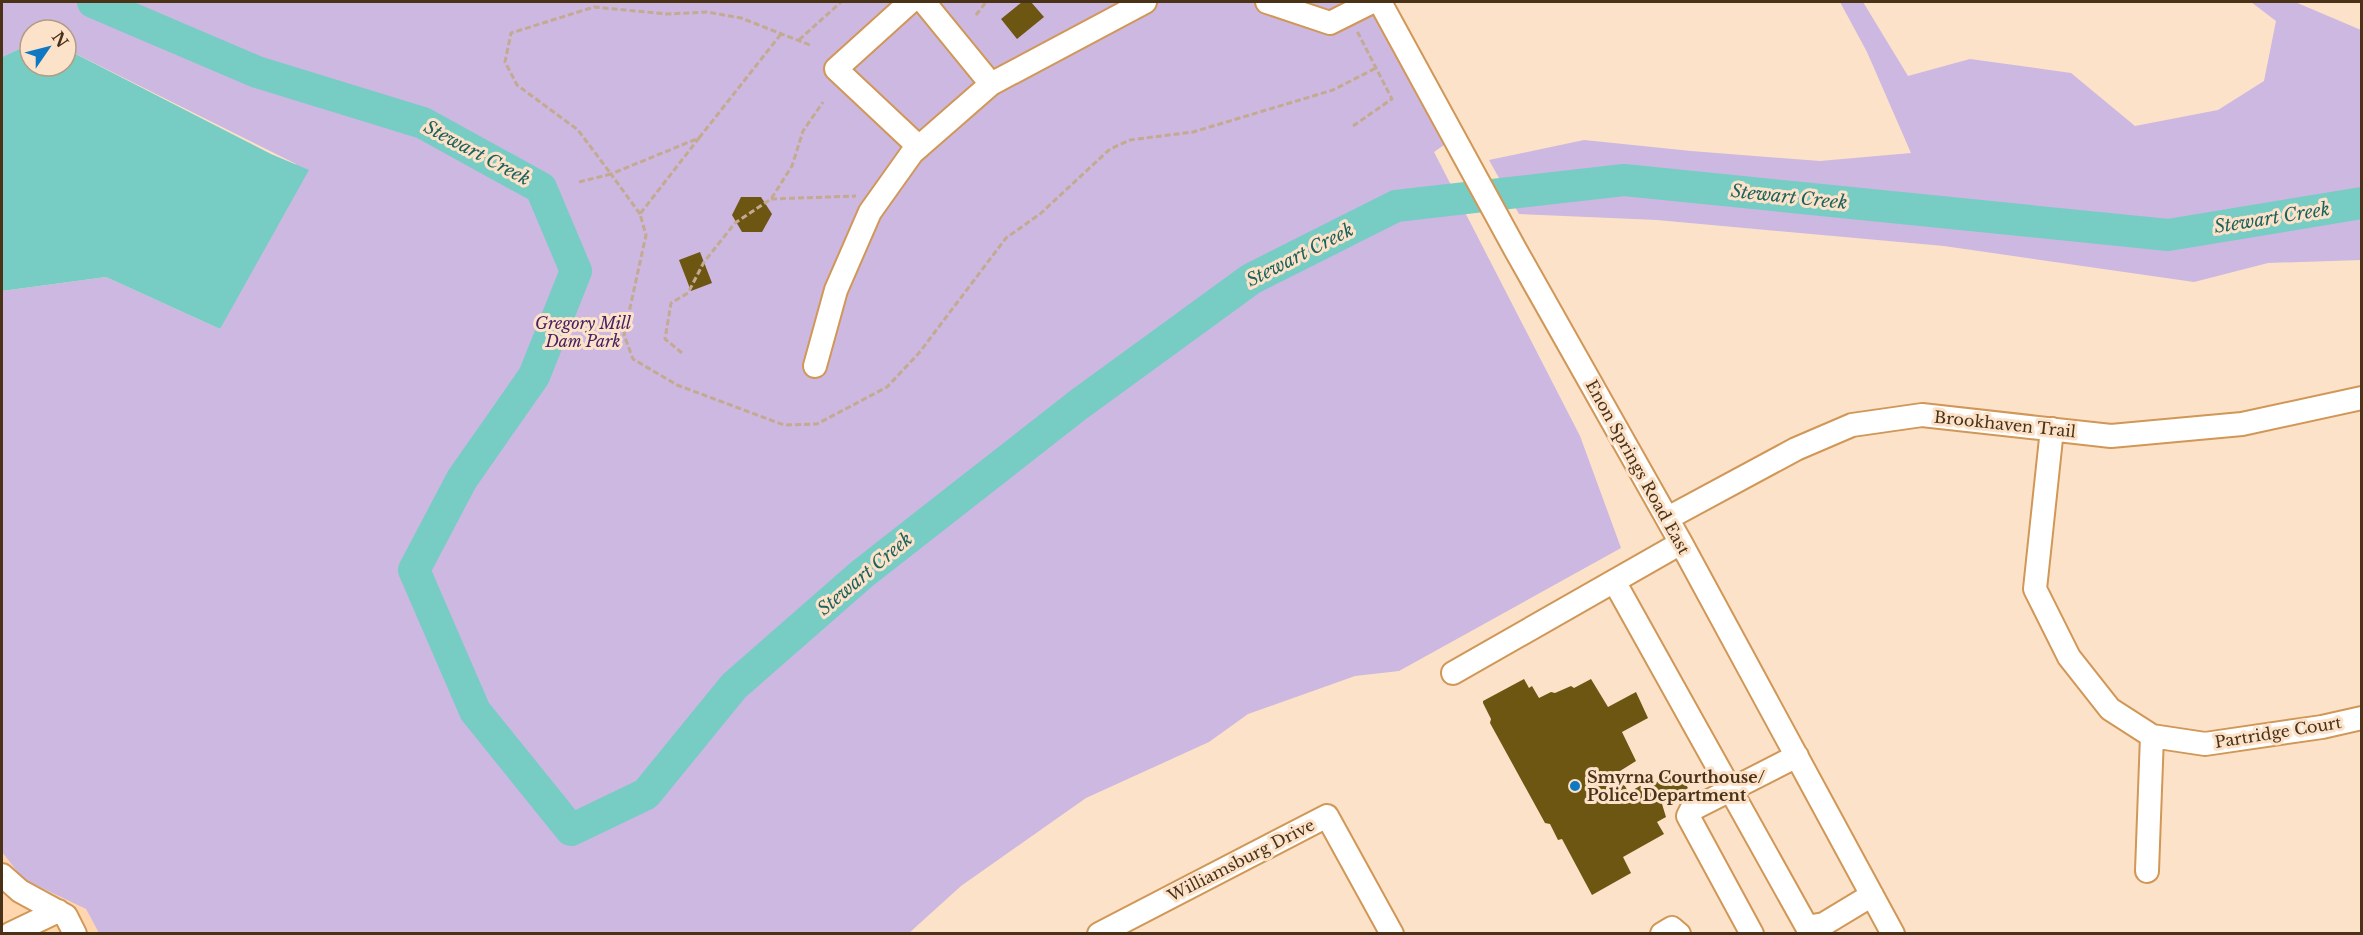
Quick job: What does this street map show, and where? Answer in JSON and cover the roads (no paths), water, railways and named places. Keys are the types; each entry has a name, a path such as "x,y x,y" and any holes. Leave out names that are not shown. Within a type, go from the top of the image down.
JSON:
{"street":[{"path":"910,2 836,69 919,147"},
{"path":"924,2 991,84"},
{"path":"815,366 836,290 870,212 912,153 991,84 1144,2"},
{"path":"1267,2 1330,23 1372,2"},
{"name":"Enon Springs Road East","path":"1380,2 1515,249 1668,518 1893,933"},
{"name":"Brookhaven Trail","path":"1668,518 1796,449 1852,425 1922,415 2111,436 2242,424 2361,398"},
{"name":"Partridge Court","path":"2052,429 2035,589 2069,657 2110,709 2152,736 2205,744 2322,727 2361,718"},
{"path":"1453,673 1681,543"},
{"path":"1614,581 1729,789 1801,930 1824,924 1872,896"},
{"path":"2147,871 2152,736"},
{"path":"1752,933 1688,816 1691,810 1729,789 1797,756"},
{"name":"Williamsburg Drive","path":"1111,931 1327,816 1392,933"},
{"path":"2,875 20,891 66,916 75,933"},
{"path":"10,933 58,911"},
{"path":"1662,933 1672,928 1679,933"}],"water":[{"path":"18,50 18,78 78,78 78,55 271,154 309,170 220,329 106,277 2,291 2,57"}],"waterway":[{"name":"Stewart Creek","path":"93,2 257,72 423,123 541,188 576,271 534,376 462,479 414,570 475,711 571,830 646,794 734,686 862,574 1078,405 1251,279 1396,206 1624,180 2168,235 2362,203"}],"place":[{"name":"Smyrna Courthouse/ Police Department","path":"1575,786"}],"park label":[{"name":"Gregory Mill Dam Park","path":"583,332"}]}
